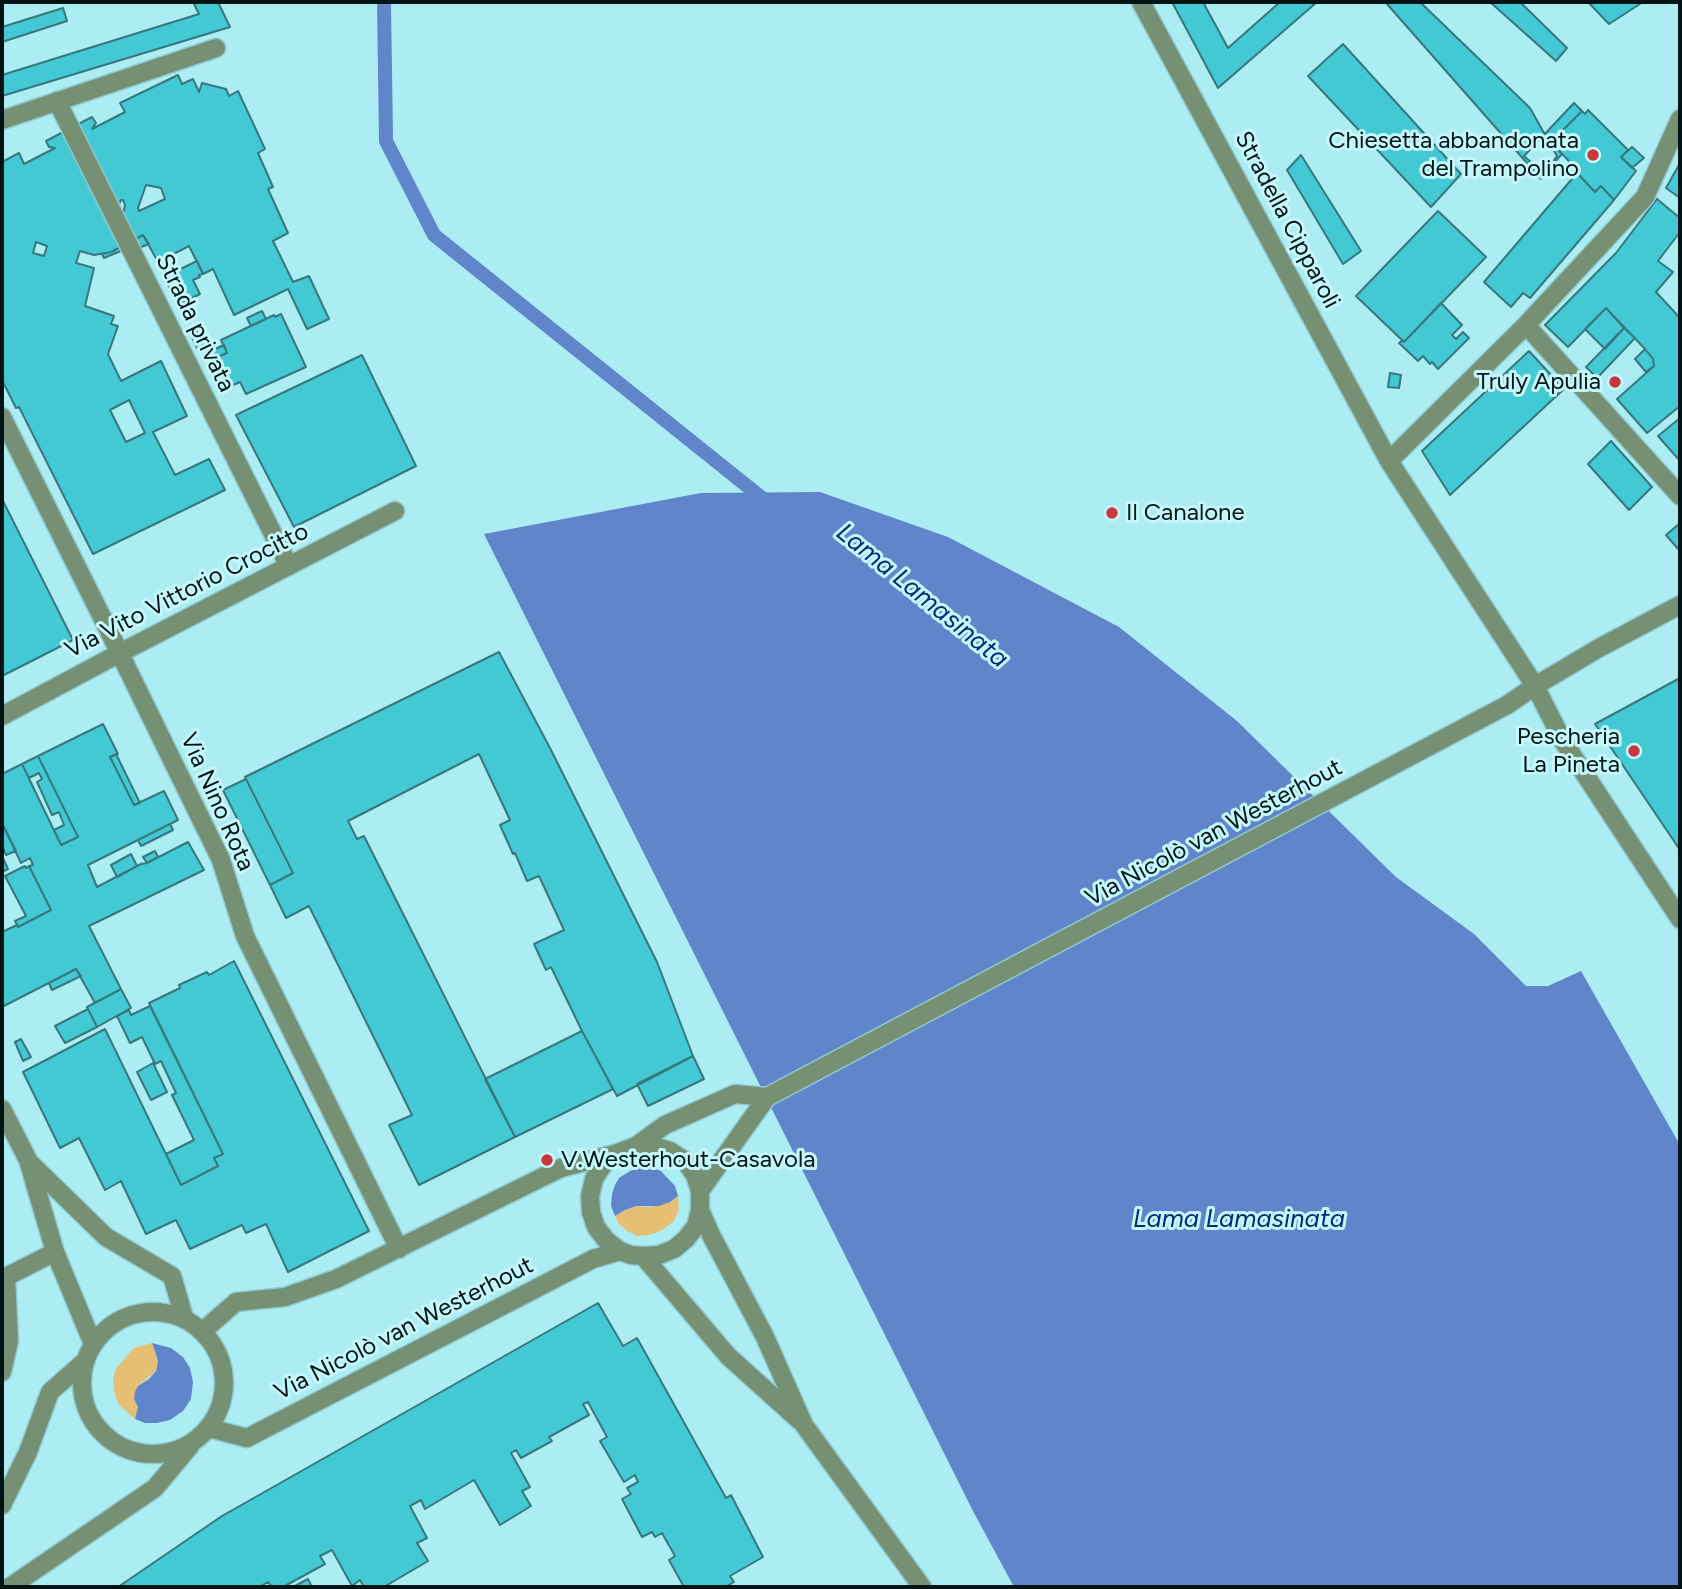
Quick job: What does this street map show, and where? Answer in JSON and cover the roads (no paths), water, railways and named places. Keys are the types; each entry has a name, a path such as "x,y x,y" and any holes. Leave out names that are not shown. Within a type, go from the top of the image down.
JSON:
{"street":[{"name":"Stradella Cipparoli","path":"1141,2 1389,461 1535,686 1563,741 1680,919"},
{"path":"2,120 216,48"},
{"name":"Strada privata","path":"57,101 289,566"},
{"path":"1389,461 1525,325 1645,197 1680,119"},
{"path":"1525,325 1680,496"},
{"name":"Via Nino Rota","path":"2,417 221,860 244,936 399,1249"},
{"name":"Via Vito Vittorio Crocitto","path":"2,716 396,511"},
{"name":"Via Nicolò van Westerhout","path":"209,1428 247,1438 593,1258 620,1251 631,1255 659,1255 674,1249 696,1226 701,1191 768,1097 1507,705 1599,648 1680,605"},
{"path":"203,1331 236,1302 285,1297 336,1279 561,1168 636,1146 665,1125 734,1094 768,1097"},
{"path":"2,1109 27,1160 55,1252 93,1344"},
{"path":"636,1146 654,1146 670,1151 684,1161 695,1175 701,1191"},
{"path":"615,1154 603,1165 594,1179 590,1196 596,1227 606,1240 620,1251"},
{"path":"27,1160 106,1237 172,1276 184,1317"},
{"path":"700,1210 765,1337 804,1425"},
{"path":"2,1372 9,1341 6,1277 55,1252"},
{"path":"643,1256 727,1356 804,1425 922,1587"},
{"path":"10,1587 155,1488 193,1442 209,1428 220,1409 225,1389 224,1368 217,1348 203,1331 184,1317 164,1312 143,1312 124,1317 106,1329 93,1344 84,1362 81,1384 85,1406 95,1425 110,1441 130,1451 152,1455 174,1451 193,1442"},
{"path":"2,1505 28,1452 50,1392 84,1362"}],"water":[{"name":"Lama Lamasinata","path":"820,492 948,537 1119,627 1237,721 1396,877 1474,934 1526,986 1548,986 1581,971 1680,1145 1680,1587 1014,1587 974,1513 484,534 701,493"},
{"path":"642,1167 661,1171 675,1186 678,1196 659,1206 636,1206 615,1216 611,1206 615,1185 619,1178"},
{"path":"152,1343 171,1348 183,1357 190,1368 193,1382 191,1399 183,1411 170,1420 145,1423 135,1419 138,1407 134,1399 138,1386 156,1371 158,1362"}],"waterway":[{"name":"Lama Lamasinata","path":"384,2 386,141 434,235 767,502"}],"place":[{"name":"Chiesetta abbandonata del Trampolino","path":"1593,155"},
{"name":"Truly Apulia","path":"1615,382"},
{"name":"Il Canalone","path":"1112,513"},
{"name":"Pescheria La Pineta","path":"1634,751"},
{"name":"V.Westerhout-Casavola","path":"547,1160"}]}
